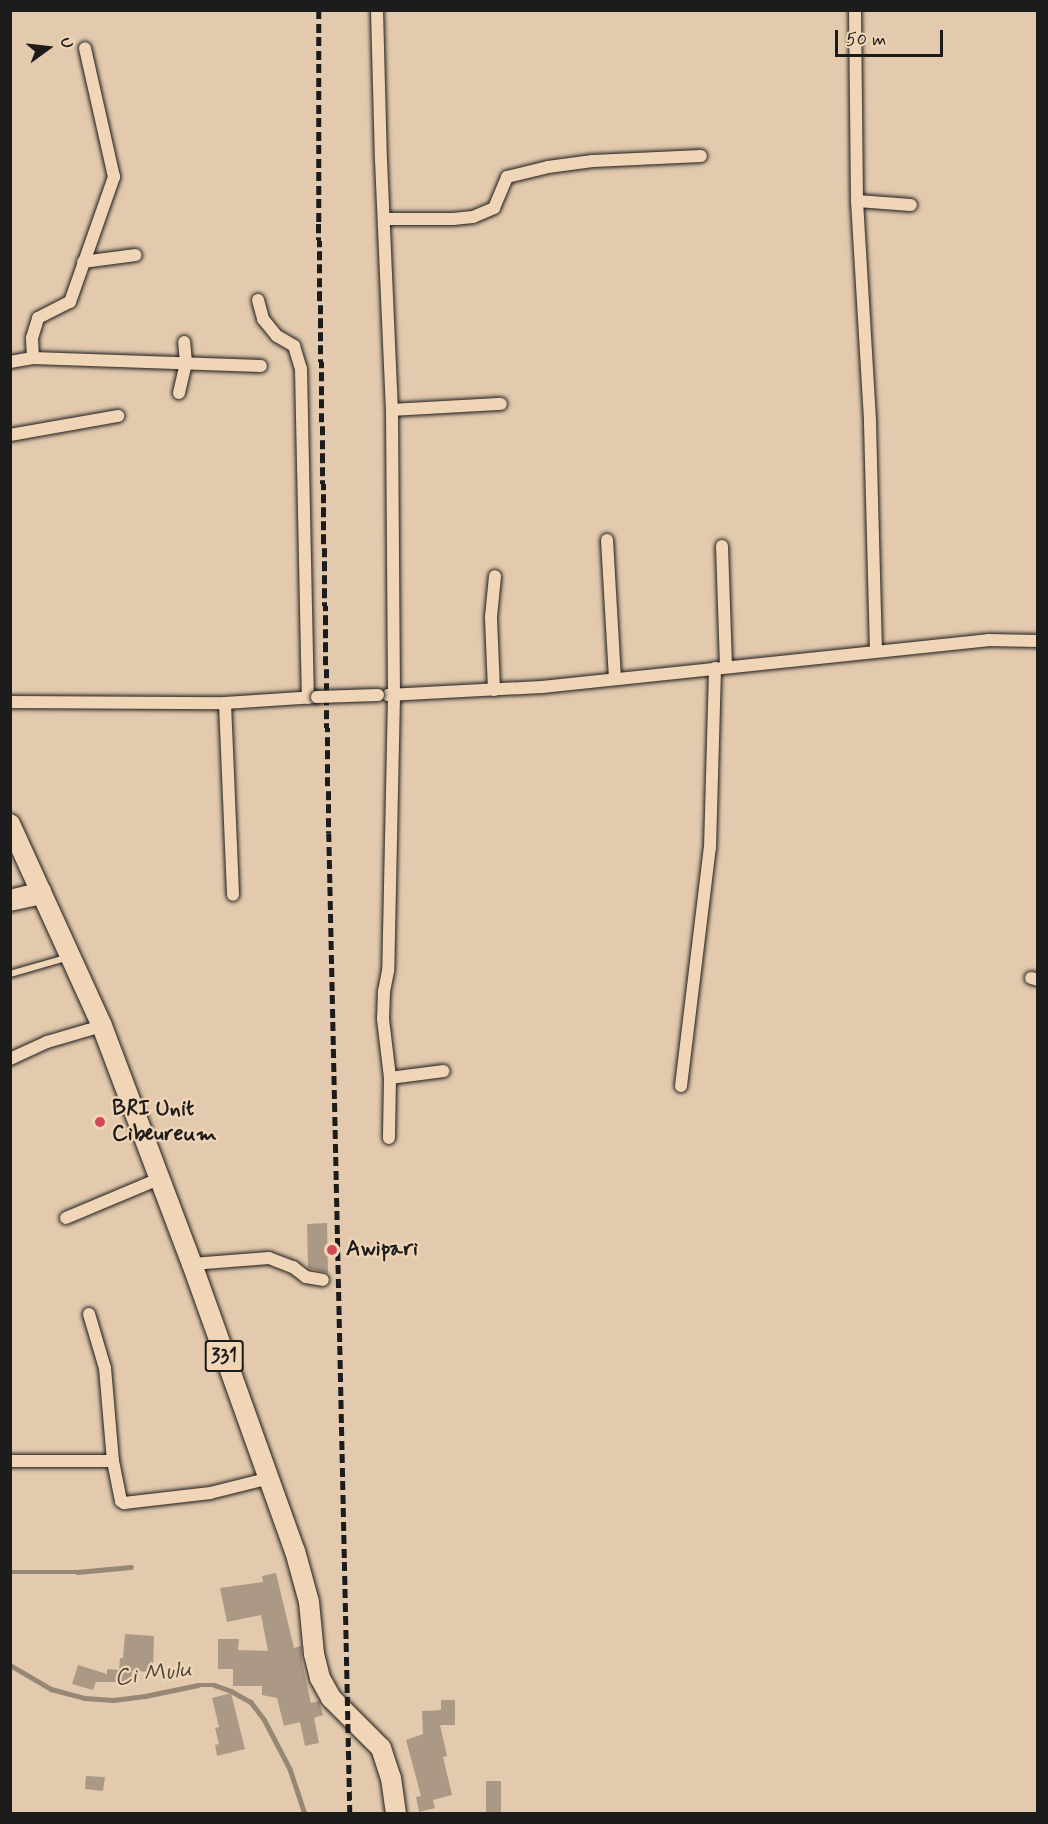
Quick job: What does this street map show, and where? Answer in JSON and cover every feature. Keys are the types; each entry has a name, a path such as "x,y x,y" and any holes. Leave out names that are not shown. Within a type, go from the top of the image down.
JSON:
{"main road":[{"name":"331","path":"10,824 102,1026 270,1478 304,1581 320,1678 331,1698 381,1748 391,1778 396,1814"}],"street":[{"path":"377,10 392,410 394,696 388,970 384,991 383,1019 390,1078 388,1138"},
{"path":"855,10 857,201 870,423 876,651"},
{"path":"33,358 32,338 38,318 70,302 114,177 85,48"},
{"path":"385,219 473,217 494,208 507,177 548,167 593,161 701,156"},
{"path":"857,201 911,205"},
{"path":"83,262 136,255"},
{"path":"258,300 262,319 277,336 294,346 301,369 313,698"},
{"path":"179,393 186,363 184,342"},
{"path":"10,362 33,358 261,366"},
{"path":"392,410 501,404"},
{"path":"10,435 118,416"},
{"path":"607,540 615,679"},
{"path":"681,1086 710,848 721,667 722,546"},
{"path":"494,690 490,617 495,576"},
{"path":"10,702 225,703 394,696 615,679 988,640 1038,641"},
{"path":"225,703 233,895"},
{"path":"10,899 44,895"},
{"path":"10,1059 47,1042 102,1026"},
{"path":"390,1078 444,1071"},
{"path":"66,1218 159,1179"},
{"path":"192,1264 269,1258 293,1267 306,1277 323,1280"},
{"path":"89,1314 105,1368 113,1461 120,1498 124,1503 210,1493 270,1478"},
{"path":"10,1461 113,1461"}],"lane":[{"path":"10,908 44,895"},
{"path":"10,974 72,956"}],"building":[{"path":"327,1223 328,1273 308,1268 307,1224"},
{"path":"276,1573 294,1648 301,1646 311,1703 319,1701 323,1715 314,1718 319,1743 305,1746 300,1722 284,1726 277,1698 262,1695 262,1686 233,1686 233,1669 218,1669 218,1639 239,1639 238,1650 268,1651 261,1615 227,1622 220,1588 263,1582 262,1576"},
{"path":"125,1634 154,1636 153,1672 132,1671 131,1682 96,1682 93,1690 72,1684 78,1665 107,1674 107,1669 119,1670 120,1658 123,1658"},
{"path":"231,1693 245,1749 217,1756 215,1745 219,1744 215,1728 219,1727 212,1698"},
{"path":"441,1700 455,1700 455,1725 440,1725 447,1756 443,1757 452,1795 433,1800 435,1808 419,1812 416,1797 421,1796 406,1740 423,1734 422,1711 441,1710"},
{"path":"86,1776 105,1777 103,1791 85,1789"},
{"path":"486,1781 501,1781 501,1814 486,1814"}],"waterway":[{"path":"10,1572 77,1572 131,1567"},
{"name":"Ci Mulu","path":"10,1665 51,1689 85,1698 113,1700 198,1685 214,1685 231,1691 251,1702 264,1719 290,1769 305,1814"}],"railway":[{"path":"319,10 319,224 329,833 350,1814"}],"place":[{"name":"BRI Unit Cibeureum","path":"100,1122"},
{"name":"Awipari","path":"332,1250"}]}
